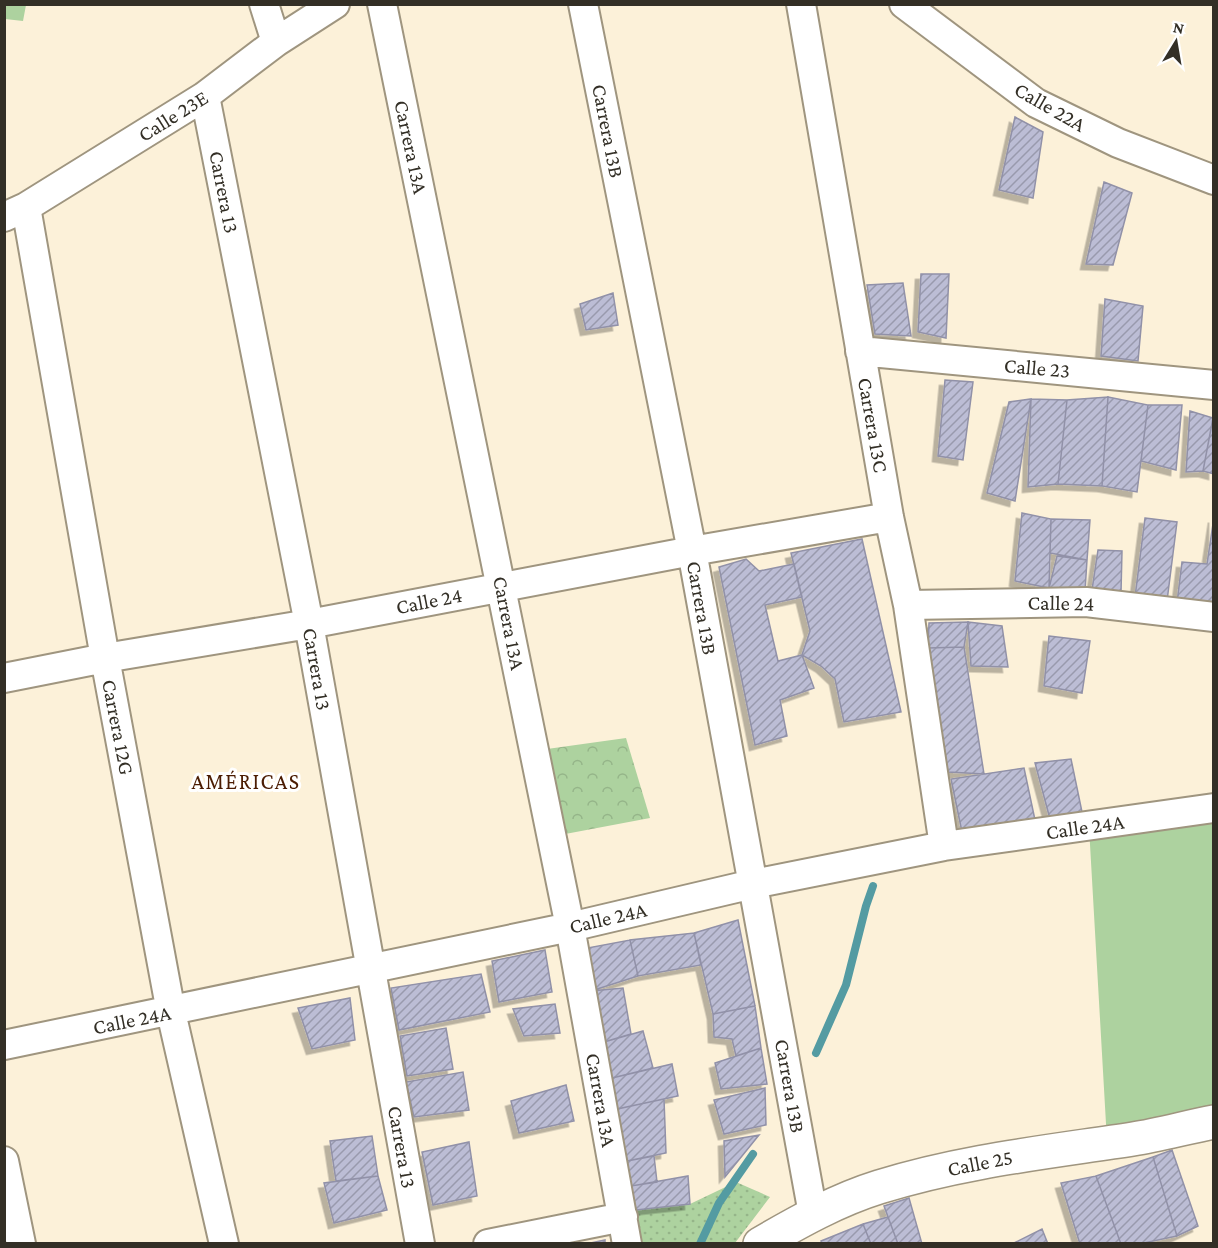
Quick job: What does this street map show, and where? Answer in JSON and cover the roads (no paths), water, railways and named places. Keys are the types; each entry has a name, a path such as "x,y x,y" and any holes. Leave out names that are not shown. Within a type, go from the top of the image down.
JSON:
{"street":[{"path":"264,4 276,42"},
{"name":"Calle 23E","path":"15,212 205,96 276,42 335,4"},
{"name":"Carrera 13A","path":"382,4 570,927 625,1230"},
{"name":"Carrera 13B","path":"583,4 692,551 813,1214"},
{"name":"Carrera 13C","path":"801,4 889,517 908,605 944,846"},
{"name":"Calle 22A","path":"904,4 1036,104 1118,143 1214,180"},
{"name":"Carrera 13","path":"205,96 309,624 420,1244"},
{"name":"Carrera 12G","path":"15,212 105,658 171,1012 224,1244"},
{"name":"Calle 23","path":"860,351 1214,385"},
{"name":"Calle 24","path":"4,678 105,658 309,624 692,551 889,517"},
{"name":"Calle 24","path":"908,605 1086,602 1214,617"},
{"name":"Calle 24A","path":"4,1045 570,927 753,884 944,846 1214,808"},
{"name":"Calle 25","path":"760,1244 813,1214 877,1187 958,1166 1107,1141 1134,1139 1214,1122"},
{"path":"4,1161 21,1244"},
{"path":"488,1244 625,1230"}],"waterway":[{"path":"816,1053 846,985 873,886"},
{"path":"700,1244 719,1203 753,1154"}],"district":[{"name":"AMÉRICAS","path":"246,781"}]}
